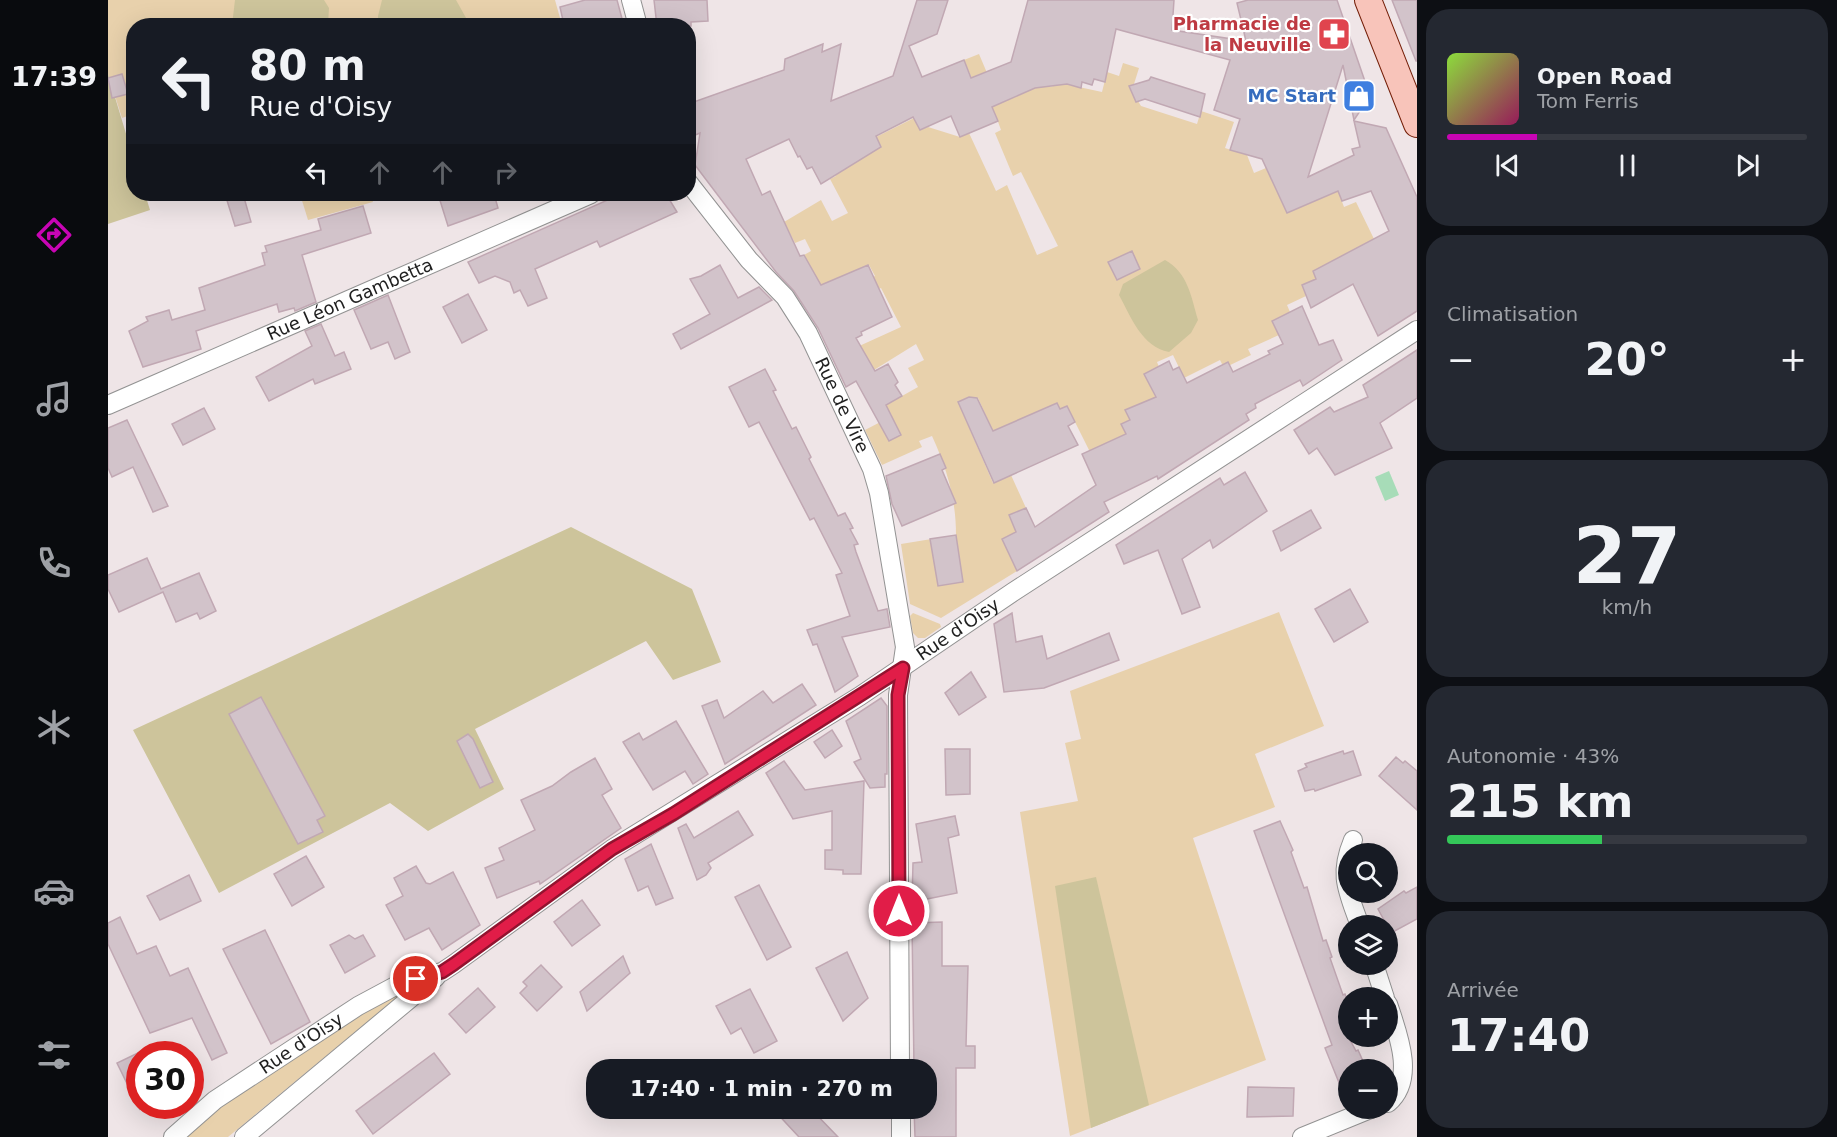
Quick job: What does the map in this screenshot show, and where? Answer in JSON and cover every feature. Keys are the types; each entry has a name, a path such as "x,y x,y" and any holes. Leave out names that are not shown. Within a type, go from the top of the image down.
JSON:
{"main road":[{"path":"1368,0 1417,124"}],"street":[{"path":"631,0 636,18"},
{"name":"Rue de Vire","path":"696,192 749,260 780,291 793,308 819,354 872,469 882,510 906,647 898,695 900,1059"},
{"name":"Rue Léon Gambetta","path":"108,405 575,201"},
{"name":"Rue d'Oisy","path":"244,1137 442,972 612,849 673,814 903,668 1052,567 1417,330"},
{"path":"1353,840 1344,864 1343,879 1356,915"},
{"name":"Rue d'Oisy","path":"173,1137 215,1100 344,1014 399,984 442,972"},
{"path":"1398,1046 1404,1072 1398,1090"},
{"path":"901,1119 901,1137"},
{"path":"1302,1137 1346,1119"}],"shaded area":[{"path":"108,0 555,0 560,18 126,18 126,117 122,118 108,74"},
{"path":"235,0 324,0 329,8 328,18 233,18"},
{"path":"382,0 456,0 466,18 378,18"},
{"path":"1015,45 1037,51 1035,60 1048,87 1065,84 1102,92 1107,72 1119,76 1123,63 1139,68 1134,84 1129,86 1141,106 1197,124 1201,111 1234,122 1225,148 1247,155 1254,173 1266,168 1287,213 1338,191 1344,207 1356,202 1374,239 1313,271 1316,279 1302,285 1306,296 1287,305 1290,312 1279,335 1248,349 1251,355 1224,368 1220,360 1184,378 1173,355 1157,362 1159,367 1144,374 1166,418 1130,420 1121,424 1126,434 1109,442 1094,460 1067,406 1060,409 1057,403 993,431 978,398 969,397 958,402 993,483 1011,475 1026,508 1009,515 1016,532 1002,539 1017,571 941,618 910,604 901,544 956,535 952,497 937,448 932,436 919,441 922,447 882,465 865,430 892,416 886,405 918,387 908,368 924,360 916,344 874,370 857,347 901,327 881,288 854,300 847,288 875,276 869,265 821,285 804,255 811,251 805,239 795,243 784,222 821,200 832,221 848,213 830,179 836,176 833,170 881,147 876,137 914,118 920,130 928,127 960,137 969,133 996,191 1007,185 1037,255 1058,246 1021,172 1013,176 995,133 1001,130 997,119 990,121 964,60 979,54 998,99 1018,59"},
{"path":"108,74 126,134 126,201 147,201 150,210 108,224"},
{"path":"302,201 373,202 308,220"},
{"path":"1165,260 1173,265 1184,278 1198,320 1191,333 1169,352 1151,344 1144,338 1119,295 1123,284"},
{"path":"1389,471 1399,495 1385,501 1375,477"},
{"path":"571,527 692,589 721,662 673,680 646,641 475,729 504,789 428,831 390,803 219,893 133,730"},
{"path":"1279,612 1324,726 1255,754 1275,807 1193,838 1266,1060 1070,1136 1020,812 1078,801 1065,743 1081,739 1070,691"},
{"path":"913,613 940,624 941,627 925,638 918,638 913,633 910,616"},
{"path":"1096,877 1149,1105 1091,1128 1055,886"},
{"path":"396,990 400,995 228,1137 182,1137 217,1106"}],"building":[{"path":"585,0 617,0 622,18 562,18 560,7"},
{"path":"654,0 707,0 708,21 696,22 696,18 656,18"},
{"path":"917,0 948,0 937,34 909,46 922,77 964,60 971,78 1011,62 1028,0 1174,0 1172,30 1246,41 1237,3 1248,0 1337,0 1370,96 1354,120 1343,65 1308,177 1354,155 1352,149 1360,147 1354,121 1386,128 1417,197 1417,311 1378,336 1353,284 1311,308 1302,285 1316,279 1313,271 1389,231 1371,191 1342,201 1338,191 1287,213 1262,159 1230,150 1240,119 1214,110 1230,60 1116,29 1105,82 1094,79 1092,85 1082,82 1081,88 1067,84 1035,88 992,107 998,121 960,137 951,116 920,130 913,117 876,136 881,147 821,184 812,167 807,169 800,156 798,157 789,139 746,159 762,195 770,191 800,256 804,255 821,285 868,265 892,317 861,332 862,335 856,338 875,371 888,364 898,382 895,385 902,396 886,405 901,435 889,441 856,381 846,387 818,328 794,291 776,272 696,166 700,133 696,135 696,101 784,70 785,59 823,44 822,52 841,44 831,101 893,76"},
{"path":"1392,0 1417,0 1417,61 1416,61"},
{"path":"122,74 126,94 112,98 108,78"},
{"path":"1151,77 1205,94 1200,117 1145,99 1136,102 1129,86 1149,80"},
{"path":"227,201 245,201 251,222 235,226"},
{"path":"440,201 496,201 498,208 448,226"},
{"path":"605,201 670,201 677,212 600,247 597,241 535,269 547,298 528,306 520,290 514,293 510,282 495,276 479,283 468,262"},
{"path":"363,206 371,233 302,255 316,302 295,311 294,308 279,312 277,304 196,331 201,349 143,367 129,331 148,321 146,317 169,310 172,320 205,310 199,288 265,265 262,253 267,252 265,246 321,230 318,219"},
{"path":"1132,251 1140,269 1117,280 1108,262"},
{"path":"720,265 738,298 759,287 772,300 681,349 673,334 710,314 690,279 701,276"},
{"path":"468,294 487,330 462,343 443,307"},
{"path":"388,295 410,352 395,359 388,342 371,349 354,310"},
{"path":"1302,306 1319,345 1333,340 1342,360 1303,386 1300,380 1255,404 1256,408 1246,414 1249,420 1158,479 1157,476 1104,502 1109,512 1017,571 1002,539 1016,532 1009,515 1026,508 1035,527 1096,485 1082,454 1126,434 1121,424 1130,420 1125,410 1156,397 1144,374 1169,361 1173,370 1179,367 1187,383 1228,362 1233,372 1270,354 1268,351 1283,344 1272,321"},
{"path":"321,324 335,356 344,352 351,369 315,384 313,379 269,401 256,377 312,346 305,331"},
{"path":"1417,350 1417,398 1380,423 1392,448 1335,475 1317,448 1309,454 1294,430 1330,407 1334,412 1368,397 1363,385"},
{"path":"765,369 776,390 773,391 792,429 796,427 811,457 809,459 838,516 845,513 853,528 850,529 858,544 854,545 856,552 878,611 887,609 890,627 842,637 858,676 835,692 817,644 813,645 807,630 850,616 836,575 842,573 814,518 810,520 759,422 749,427 729,387"},
{"path":"969,397 977,398 993,431 1057,403 1060,409 1067,406 1075,422 1068,426 1078,445 994,483 958,402"},
{"path":"204,408 215,429 183,445 172,424"},
{"path":"127,420 168,506 153,512 133,467 112,477 108,468 108,428"},
{"path":"940,454 946,468 942,470 956,503 902,526 892,504 886,476"},
{"path":"1245,472 1267,511 1213,548 1210,540 1182,559 1200,607 1182,614 1158,550 1124,564 1116,545 1220,478 1224,485"},
{"path":"1311,510 1321,528 1281,551 1273,531"},
{"path":"956,535 963,582 938,586 930,539"},
{"path":"147,558 161,589 199,573 216,611 200,619 197,613 176,622 163,592 119,612 108,589 108,575"},
{"path":"1350,589 1368,622 1334,642 1315,609"},
{"path":"1012,613 1016,642 1042,636 1047,659 1109,633 1119,660 1044,688 1004,692 994,624"},
{"path":"971,672 986,697 959,715 945,693"},
{"path":"802,684 816,705 725,764 702,706 717,700 724,718 763,691 773,703"},
{"path":"261,697 325,816 317,820 323,832 298,844 229,714"},
{"path":"881,698 887,706 887,774 885,774 885,787 870,788 854,762 861,759 846,721"},
{"path":"676,721 708,774 693,784 685,771 653,790 623,742 639,733 643,740"},
{"path":"832,730 842,746 825,758 814,742"},
{"path":"468,734 473,739 493,782 480,788 457,741"},
{"path":"945,749 970,749 970,794 946,795"},
{"path":"1343,751 1344,754 1353,751 1361,775 1315,791 1314,789 1305,791 1298,771 1307,767 1305,764"},
{"path":"1396,757 1417,771 1417,810 1379,776"},
{"path":"595,758 612,789 602,795 621,828 540,884 539,881 497,898 485,868 504,860 499,848 535,830 521,800 552,786"},
{"path":"784,761 805,790 864,781 861,874 843,874 843,870 825,869 825,850 832,850 832,811 793,819 766,773"},
{"path":"738,811 753,835 708,863 711,868 706,875 697,880 678,828 686,824 694,838"},
{"path":"955,816 959,835 948,838 957,893 912,902 913,863 922,862 916,824"},
{"path":"1280,821 1293,850 1291,852 1304,888 1307,887 1323,941 1326,940 1332,957 1330,958 1340,987 1338,987 1338,1047 1354,1047 1362,1059 1338,1059 1338,1080 1325,1048 1332,1045 1254,831"},
{"path":"651,844 673,898 656,905 648,886 638,891 625,859"},
{"path":"306,856 324,887 292,906 274,874"},
{"path":"416,866 426,883 430,884 453,872 480,925 442,950 429,928 405,940 386,905 403,896 394,878"},
{"path":"189,875 201,901 160,920 147,896"},
{"path":"759,885 791,947 767,960 735,897"},
{"path":"1417,887 1417,919 1398,929 1398,915 1381,915 1378,909 1387,903 1398,903 1398,895 1404,891 1406,893"},
{"path":"582,900 600,925 572,946 554,922"},
{"path":"120,917 137,954 156,946 170,976 188,968 227,1053 212,1060 192,1018 150,1033 108,944 108,923"},
{"path":"942,922 942,966 968,966 966,1046 975,1046 975,1068 956,1068 956,1137 915,1137 914,1119 937,1119 937,1059 914,1059 912,923"},
{"path":"265,930 310,1022 271,1044 223,949"},
{"path":"349,935 355,939 363,935 375,956 345,973 330,945"},
{"path":"847,952 868,998 843,1021 816,968"},
{"path":"623,956 630,973 587,1011 580,992"},
{"path":"541,965 562,987 537,1011 520,993 527,986 523,982"},
{"path":"478,988 495,1007 466,1033 449,1014"},
{"path":"750,989 777,1041 754,1053 741,1028 731,1034 716,1006"},
{"path":"434,1053 450,1074 373,1134 356,1111"},
{"path":"126,1059 126,1081 117,1063"},
{"path":"1248,1087 1294,1088 1293,1116 1247,1117"},
{"path":"782,1119 821,1119 838,1137 799,1137"}],"place":[{"name":"Pharmacie de la Neuville","path":"1334,34"},
{"name":"MC Start","path":"1359,96"}],"route":[{"path":"416,979 442,972 612,849 673,814 903,668 898,695 899,911"}]}
